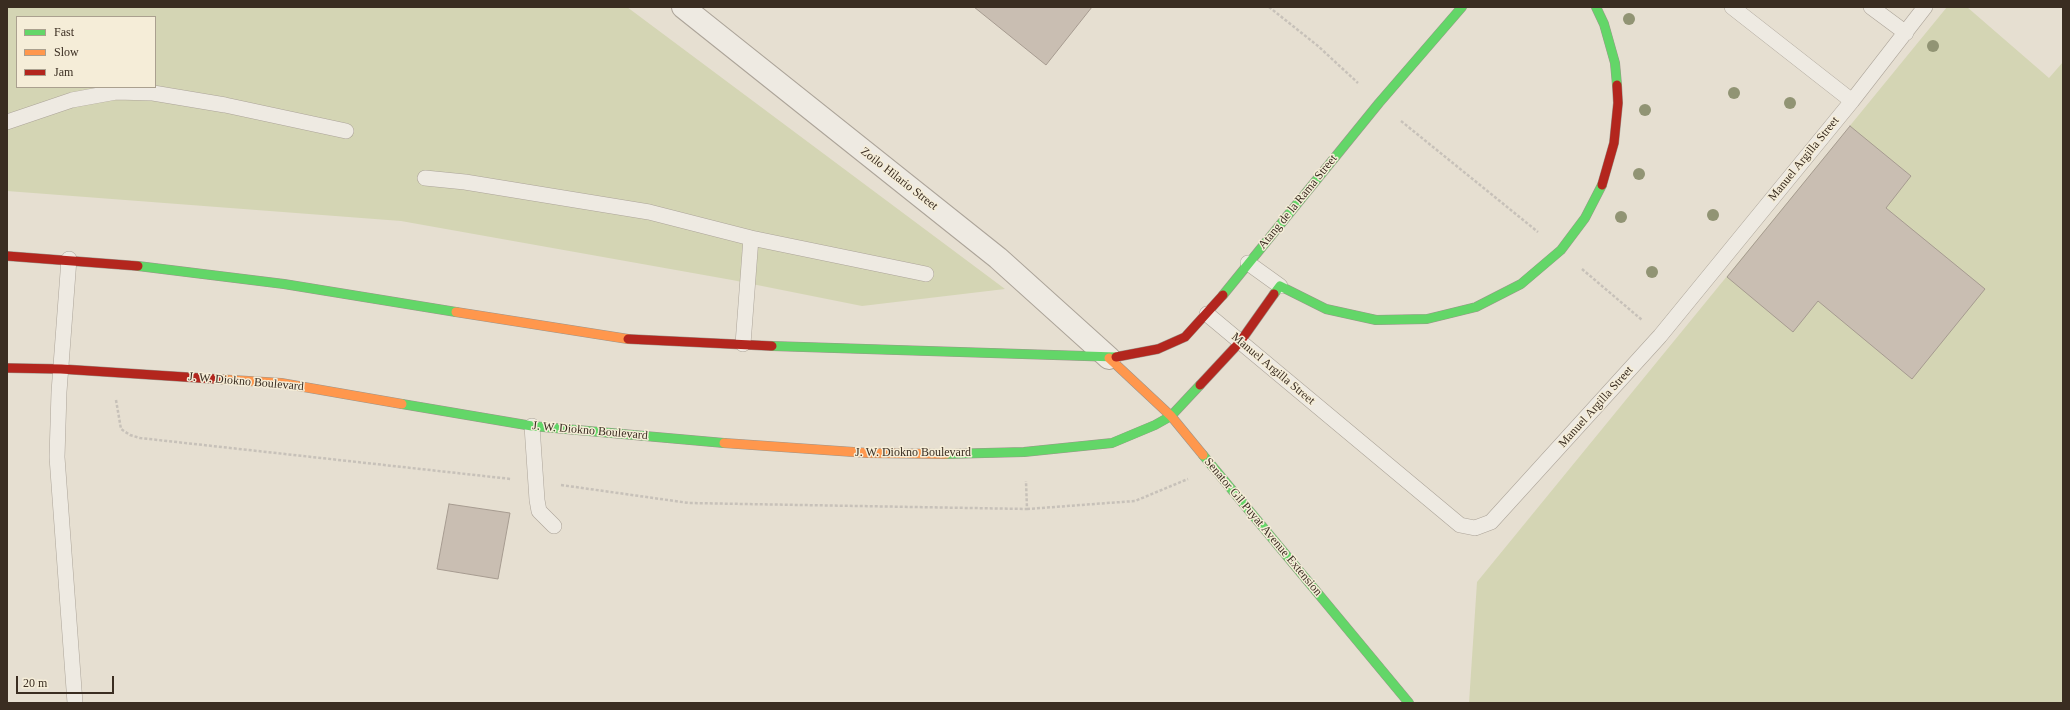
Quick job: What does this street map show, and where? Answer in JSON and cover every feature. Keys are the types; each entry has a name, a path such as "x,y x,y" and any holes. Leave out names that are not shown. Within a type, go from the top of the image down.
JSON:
{"street":[{"name":"Zoilo Hilario Street","path":"683,7 998,258 1109,358"},
{"name":"Atang de la Rama Street","path":"1109,358 1158,349 1185,337 1207,314 1379,103 1462,7"},
{"path":"1171,416 1240,342 1280,286 1326,309 1376,320 1427,319 1483,304 1521,284 1560,250 1584,218 1603,182 1614,143 1618,103 1615,63 1604,24 1596,7"},
{"path":"7,256 69,259 284,284 616,338 1109,358"},
{"name":"Senator Gil Puyat Avenue Extension","path":"1109,358 1171,416 1409,703"},
{"name":"J. W. Diokno Boulevard","path":"7,368 61,369 282,383 532,426 775,447 868,453 1024,452 1112,442 1155,425 1171,416"}],"lane":[{"path":"1732,7 1852,100"},
{"path":"1871,7 1906,33"},
{"name":"Manuel Argilla Street","path":"1207,314 1460,525 1476,528 1491,522 1660,336 1906,33 1925,7"},
{"path":"7,122 72,100 116,92 153,93 225,105 346,131"},
{"path":"425,178 466,182 649,212 751,238 926,274"},
{"path":"743,344 751,238"},
{"path":"69,259 61,369 57,456 75,703"},
{"path":"1248,263 1280,286"},
{"path":"532,426 539,511 554,526"}],"path":[{"path":"1269,7 1318,46 1379,103 1560,250 1660,336"},
{"path":"111,373 121,429 130,435 536,481 689,503 1027,509 1135,501 1214,468"},
{"path":"1024,452 1027,509"}],"green space":[{"path":"7,7 627,7 1005,289 862,306 732,280 401,221 7,191"},
{"path":"1947,7 1967,7 2049,78 2063,62 2063,703 1469,703 1477,582"}],"building":[{"path":"974,7 1092,7 1046,65"},
{"path":"1850,126 1911,176 1886,208 1985,289 1912,379 1818,301 1793,332 1727,277"},
{"path":"449,504 510,513 498,579 437,569"}],"traffic: fast":[{"path":"1223,295 1379,103 1462,7"},
{"path":"1596,7 1604,24 1615,63 1617,85"},
{"path":"1274,294 1280,286 1326,309 1376,320 1427,319 1476,307 1521,284 1561,250 1585,218 1602,185"},
{"path":"138,266 284,284 456,312"},
{"path":"772,346 1116,357"},
{"path":"946,454 1024,452 1112,443 1155,425 1171,416 1200,385"},
{"path":"402,404 532,426 724,443"},
{"path":"1203,455 1409,703"}],"traffic: slow":[{"path":"456,312 628,339"},
{"path":"1109,358 1171,416 1203,455"},
{"path":"216,379 281,383 402,404"},
{"path":"724,443 868,453 946,454"}],"traffic: jam":[{"path":"1602,185 1614,143 1618,103 1617,85"},
{"path":"7,256 138,266"},
{"path":"1200,385 1240,342 1274,294"},
{"path":"1116,357 1158,349 1185,337 1223,295"},
{"path":"628,339 772,346"},
{"path":"7,368 61,369 216,379"}]}
